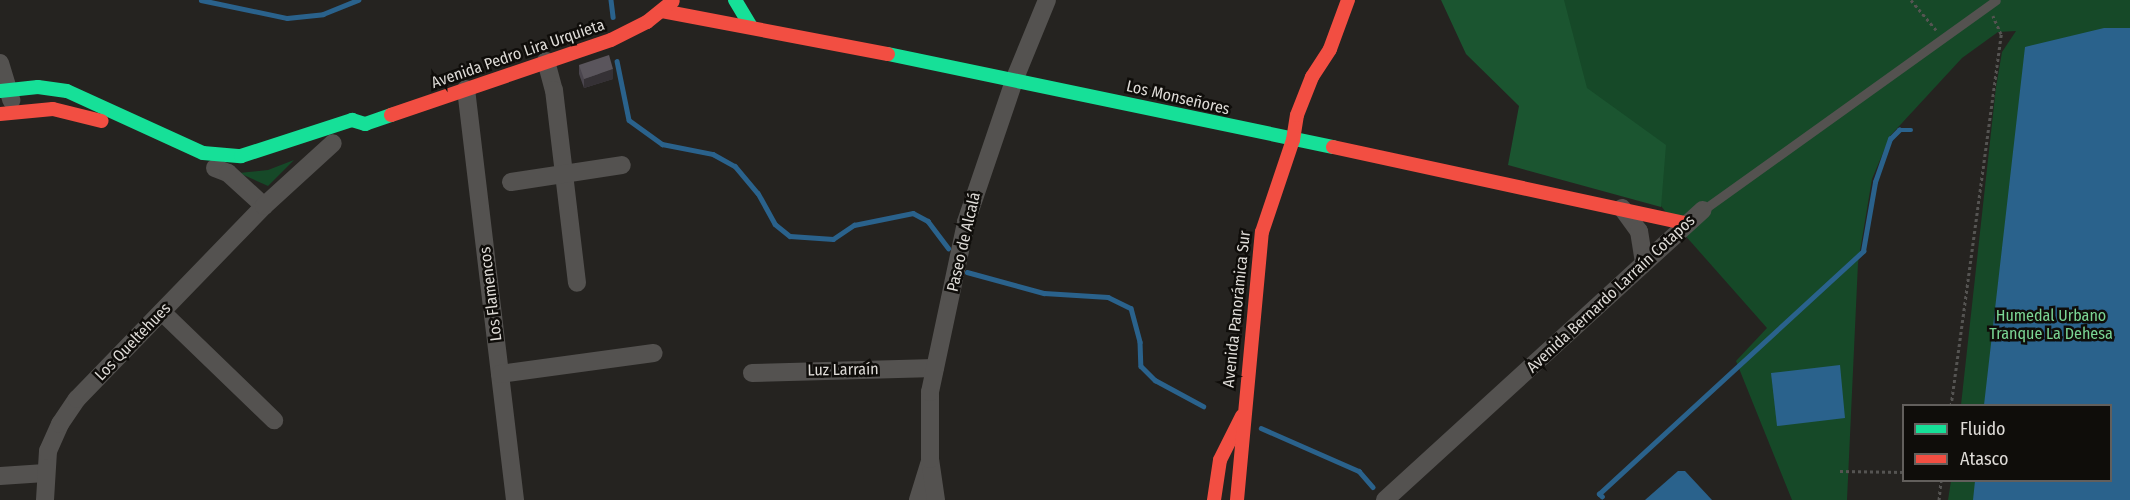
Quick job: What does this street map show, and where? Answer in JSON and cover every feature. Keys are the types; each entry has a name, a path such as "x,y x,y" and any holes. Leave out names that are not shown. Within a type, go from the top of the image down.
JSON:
{"street":[{"name":"Avenida Pedro Lira Urquieta","path":"7,112 53,108 85,114 215,168 260,164 333,143 358,134 365,124 632,31 674,0"},
{"path":"735,0 751,27"},
{"name":"Paseo de Alcalá","path":"936,500 930,459 930,392 966,222 1015,78 1047,0"},
{"name":"Avenida Panorámica Sur","path":"1237,500 1243,450 1242,415 1259,248 1272,196 1293,140 1308,87 1330,49 1348,0"},
{"name":"Los Monseñores","path":"662,11 1015,78 1685,223"},
{"path":"546,61 564,173 577,283"},
{"path":"0,63 7,112"},
{"name":"Avenida Pedro Lira Urquieta","path":"4,90 46,88 81,96 203,153 221,157 261,152 352,120 365,124"},
{"name":"Los Flamencos","path":"466,89 515,500"},
{"name":"Los Queltehues","path":"45,500 45,473 53,437 68,411 264,206 333,143"},
{"path":"511,182 622,165"},
{"path":"215,168 228,173 264,206"},
{"path":"1622,208 1638,231 1644,263"},
{"name":"Avenida Bernardo Larraín Cotapos","path":"1385,500 1685,223 1703,210"},
{"path":"162,312 274,420"},
{"path":"500,374 654,353"},
{"name":"Luz Larraín","path":"752,372 935,368"},
{"name":"Avenida Panorámica Sur","path":"1214,500 1220,460 1242,415"},
{"name":"Paseo de Alcalá","path":"918,500 930,459"},
{"path":"0,476 45,473"}],"lane":[{"name":"Avenida Bernardo Larraín Cotapos","path":"1703,210 1992,3"}],"path":[{"path":"1911,0 1942,38"},
{"path":"1951,404 2001,34 1992,3"},
{"path":"1840,471 1902,472"},
{"path":"1938,500 1941,482"}],"green space":[{"path":"1441,0 1564,0 1587,88 1666,145 1661,207 1508,165 1519,106 1466,54"},
{"path":"1493,0 2130,0 2130,500 1948,500 1951,482 2112,482 2112,404 1961,404 1996,87 2002,52 2016,31 1998,32 1962,58 1890,136 1872,179 1858,263 1847,500 1792,500 1736,361 1767,328 1683,233"},
{"path":"294,160 268,186 239,173 268,170"}],"water":[{"name":"Humedal Urbano Tranque La Dehesa","path":"2104,28 2130,28 2130,500 1973,500 1975,482 2112,482 2112,404 1984,404 2025,47"},
{"path":"1840,365 1845,418 1777,426 1771,373"},
{"path":"1678,471 1685,471 1712,500 1645,500"}],"building":[{"path":"609,55 613,69 584,79 579,65"}],"waterway":[{"path":"201,0 287,18 323,14 358,0"},
{"path":"611,0 613,17"},
{"path":"617,61 629,120 662,144 713,154 735,166 758,193 775,224 790,236 833,239 854,225 913,213 928,221 948,248"},
{"path":"1602,497 1599,494 1863,251 1875,182 1890,139 1899,130 1911,130"},
{"path":"967,272 1044,293 1108,297 1131,308 1140,342 1141,366 1155,380 1203,406"},
{"path":"1261,428 1359,471 1373,487"}],"traffic: fast":[{"path":"735,0 751,27"},
{"path":"888,54 1333,147"},
{"path":"0,91 38,87 67,91 203,153 241,156 352,120 365,124 391,115"}],"traffic: jam":[{"path":"1237,500 1262,232 1293,140 1297,115 1312,77 1330,49 1348,0"},
{"path":"391,115 611,40 647,22 673,1"},
{"path":"662,11 888,54"},
{"path":"0,114 53,109 102,121"},
{"path":"1333,147 1685,223"},
{"path":"1214,500 1220,460 1242,416"}]}
